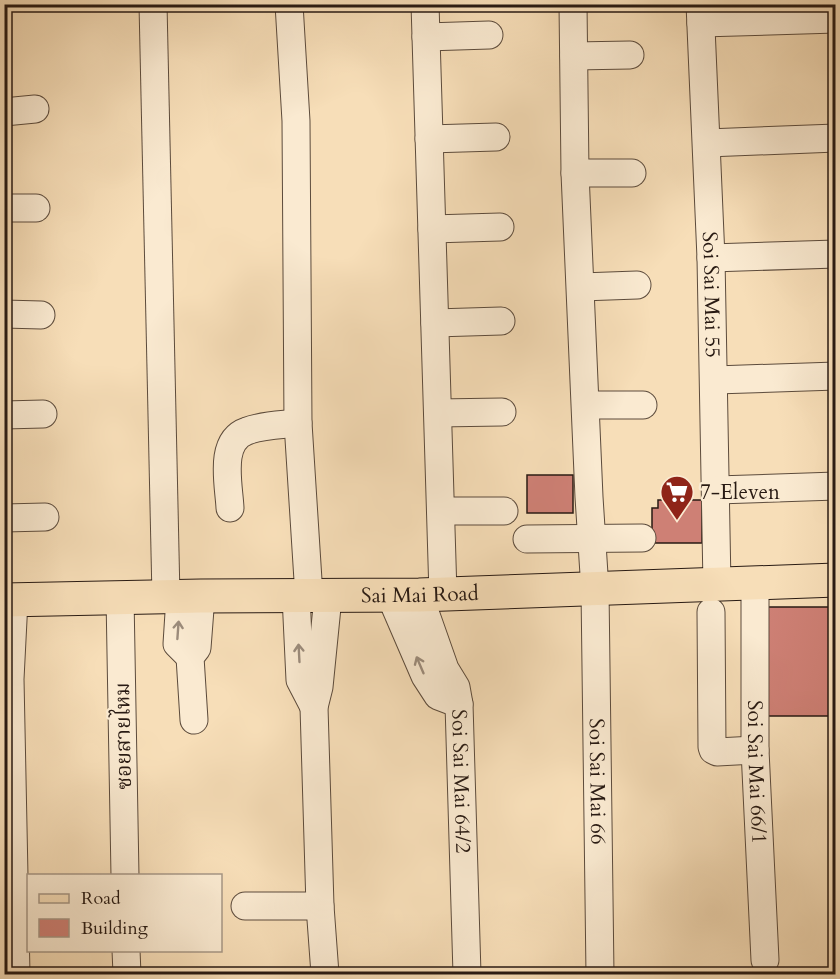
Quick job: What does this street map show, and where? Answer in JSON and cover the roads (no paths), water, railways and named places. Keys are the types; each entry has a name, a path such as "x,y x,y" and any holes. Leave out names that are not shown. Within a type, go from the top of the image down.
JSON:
{"main road":[{"name":"Sai Mai Road","path":"9,600 417,595 595,590 714,598 755,583 836,580"}],"street":[{"path":"153,4 182,597 177,644 190,657 194,720"},
{"path":"289,4 296,121 298,423 311,596 300,681 314,707 320,906 325,975"},
{"path":"417,595 441,511 425,4"},
{"name":"Soi Sai Mai 66","path":"573,4 575,173 595,590 600,975"},
{"path":"701,14 836,19"},
{"name":"Soi Sai Mai 55","path":"701,14 717,490 712,747 717,752 755,750"},
{"path":"426,37 489,35"},
{"path":"574,56 630,55"},
{"path":"4,112 35,109"},
{"path":"429,139 496,137"},
{"path":"707,143 836,138"},
{"path":"575,173 632,173"},
{"path":"4,208 36,208"},
{"path":"432,229 500,227"},
{"path":"711,258 836,254"},
{"path":"581,287 637,285"},
{"path":"4,314 41,315"},
{"path":"435,323 501,321"},
{"path":"715,380 836,376"},
{"path":"586,405 643,405"},
{"path":"438,413 502,412"},
{"path":"4,415 43,414"},
{"path":"230,508 227,459 230,447 236,438 244,431 298,423"},
{"path":"717,490 836,486"},
{"path":"441,511 504,511"},
{"path":"4,518 45,517"},
{"path":"527,539 642,538"},
{"name":"Soi Sai Mai 66/1","path":"755,583 755,750 765,960"},
{"name":"Soi Sai Mai 64/2","path":"417,595 425,676 438,696 459,704 467,975"},
{"name":"ซอยสายไหม","path":"120,597 125,874"},
{"path":"9,600 16,975"},
{"path":"245,906 320,906"},
{"path":"126,952 127,975"}],"place":[{"name":"7-Eleven","path":"677,521"}]}
